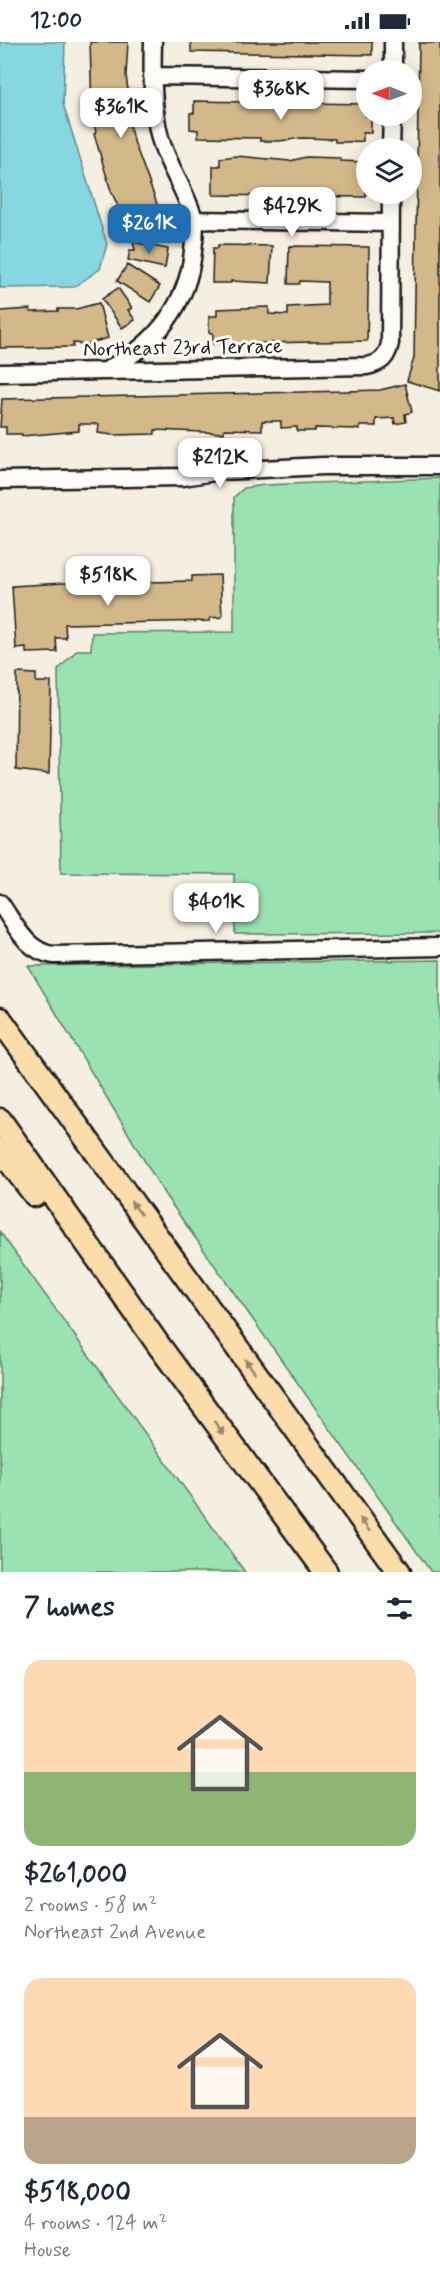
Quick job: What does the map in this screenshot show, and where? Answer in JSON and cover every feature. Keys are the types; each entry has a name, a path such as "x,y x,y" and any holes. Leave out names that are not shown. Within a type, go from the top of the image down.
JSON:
{"highway":[{"path":"0,1019 399,1572"},
{"path":"0,1120 160,1347 326,1572"},
{"path":"0,1149 119,1306 160,1347"}],"street":[{"path":"105,371 131,357 152,340 169,320 192,265 194,220 160,138 152,76 153,42"},
{"path":"393,42 393,60"},
{"path":"152,76 356,79"},
{"path":"194,220 390,223 391,204"},
{"name":"Northeast 23rd Terrace","path":"0,373 367,366 381,361 389,349 390,223"},
{"path":"152,340 152,349 157,357 168,366 181,370"},
{"path":"0,480 183,477 220,471 323,466 440,466"},
{"path":"0,903 28,943 47,954 440,947"}],"green space":[{"path":"440,478 440,933 235,934 234,874 61,873 58,670 77,650 91,650 92,633 234,632 234,497 244,488 264,485"},
{"path":"440,960 440,1572 431,1572 165,1195 28,966"},
{"path":"0,1232 245,1572 0,1572"}],"water":[{"path":"0,42 65,42 63,104 107,244 100,269 74,287 0,288"}],"building":[{"path":"90,42 128,42 126,75 131,114 127,114 132,136 167,231 132,237 128,212 122,215 111,191 94,134 96,133 92,109"},
{"path":"191,42 372,42 372,55 191,52"},
{"path":"419,43 440,43 440,391 407,381 414,358 416,204 422,204 422,138 417,138 418,126 422,126 422,60 419,60"},
{"path":"194,101 356,104 356,126 371,126 371,133 363,133 363,138 347,142 335,142 335,139 302,138 260,141 260,138 198,137 198,130 190,129 190,113 194,113"},
{"path":"237,156 290,161 306,157 340,158 340,161 356,162 356,197 213,195 213,166 220,166 220,158"},
{"path":"133,242 168,249 165,268 128,260 130,250 135,250"},
{"path":"218,245 272,246 270,283 231,281 231,283 212,283 213,248 218,248"},
{"path":"289,246 369,247 367,341 213,344 213,333 209,333 209,316 217,316 217,309 269,307 269,314 288,315 288,307 327,305 327,282 300,281 299,284 288,284"},
{"path":"127,265 160,286 150,302 117,281"},
{"path":"118,288 132,308 128,310 135,320 122,328 102,299"},
{"path":"99,303 108,338 87,344 73,343 73,347 0,348 0,311 30,309 31,312 58,311 58,309 76,309"},
{"path":"405,384 412,412 405,414 406,422 395,424 394,418 376,419 376,426 360,426 360,429 315,428 315,431 297,431 297,427 281,428 281,421 262,421 262,430 224,429 224,433 155,430 155,434 113,435 98,433 99,424 79,424 79,431 22,436 22,434 6,434 6,427 0,427 2,399 380,390"},
{"path":"220,575 222,617 210,618 210,621 65,624 66,638 56,638 57,652 26,653 26,648 16,649 12,586 98,581 98,585 149,584 149,582 192,581 192,576"},
{"path":"17,673 36,674 36,682 51,682 49,774 16,770"}]}
